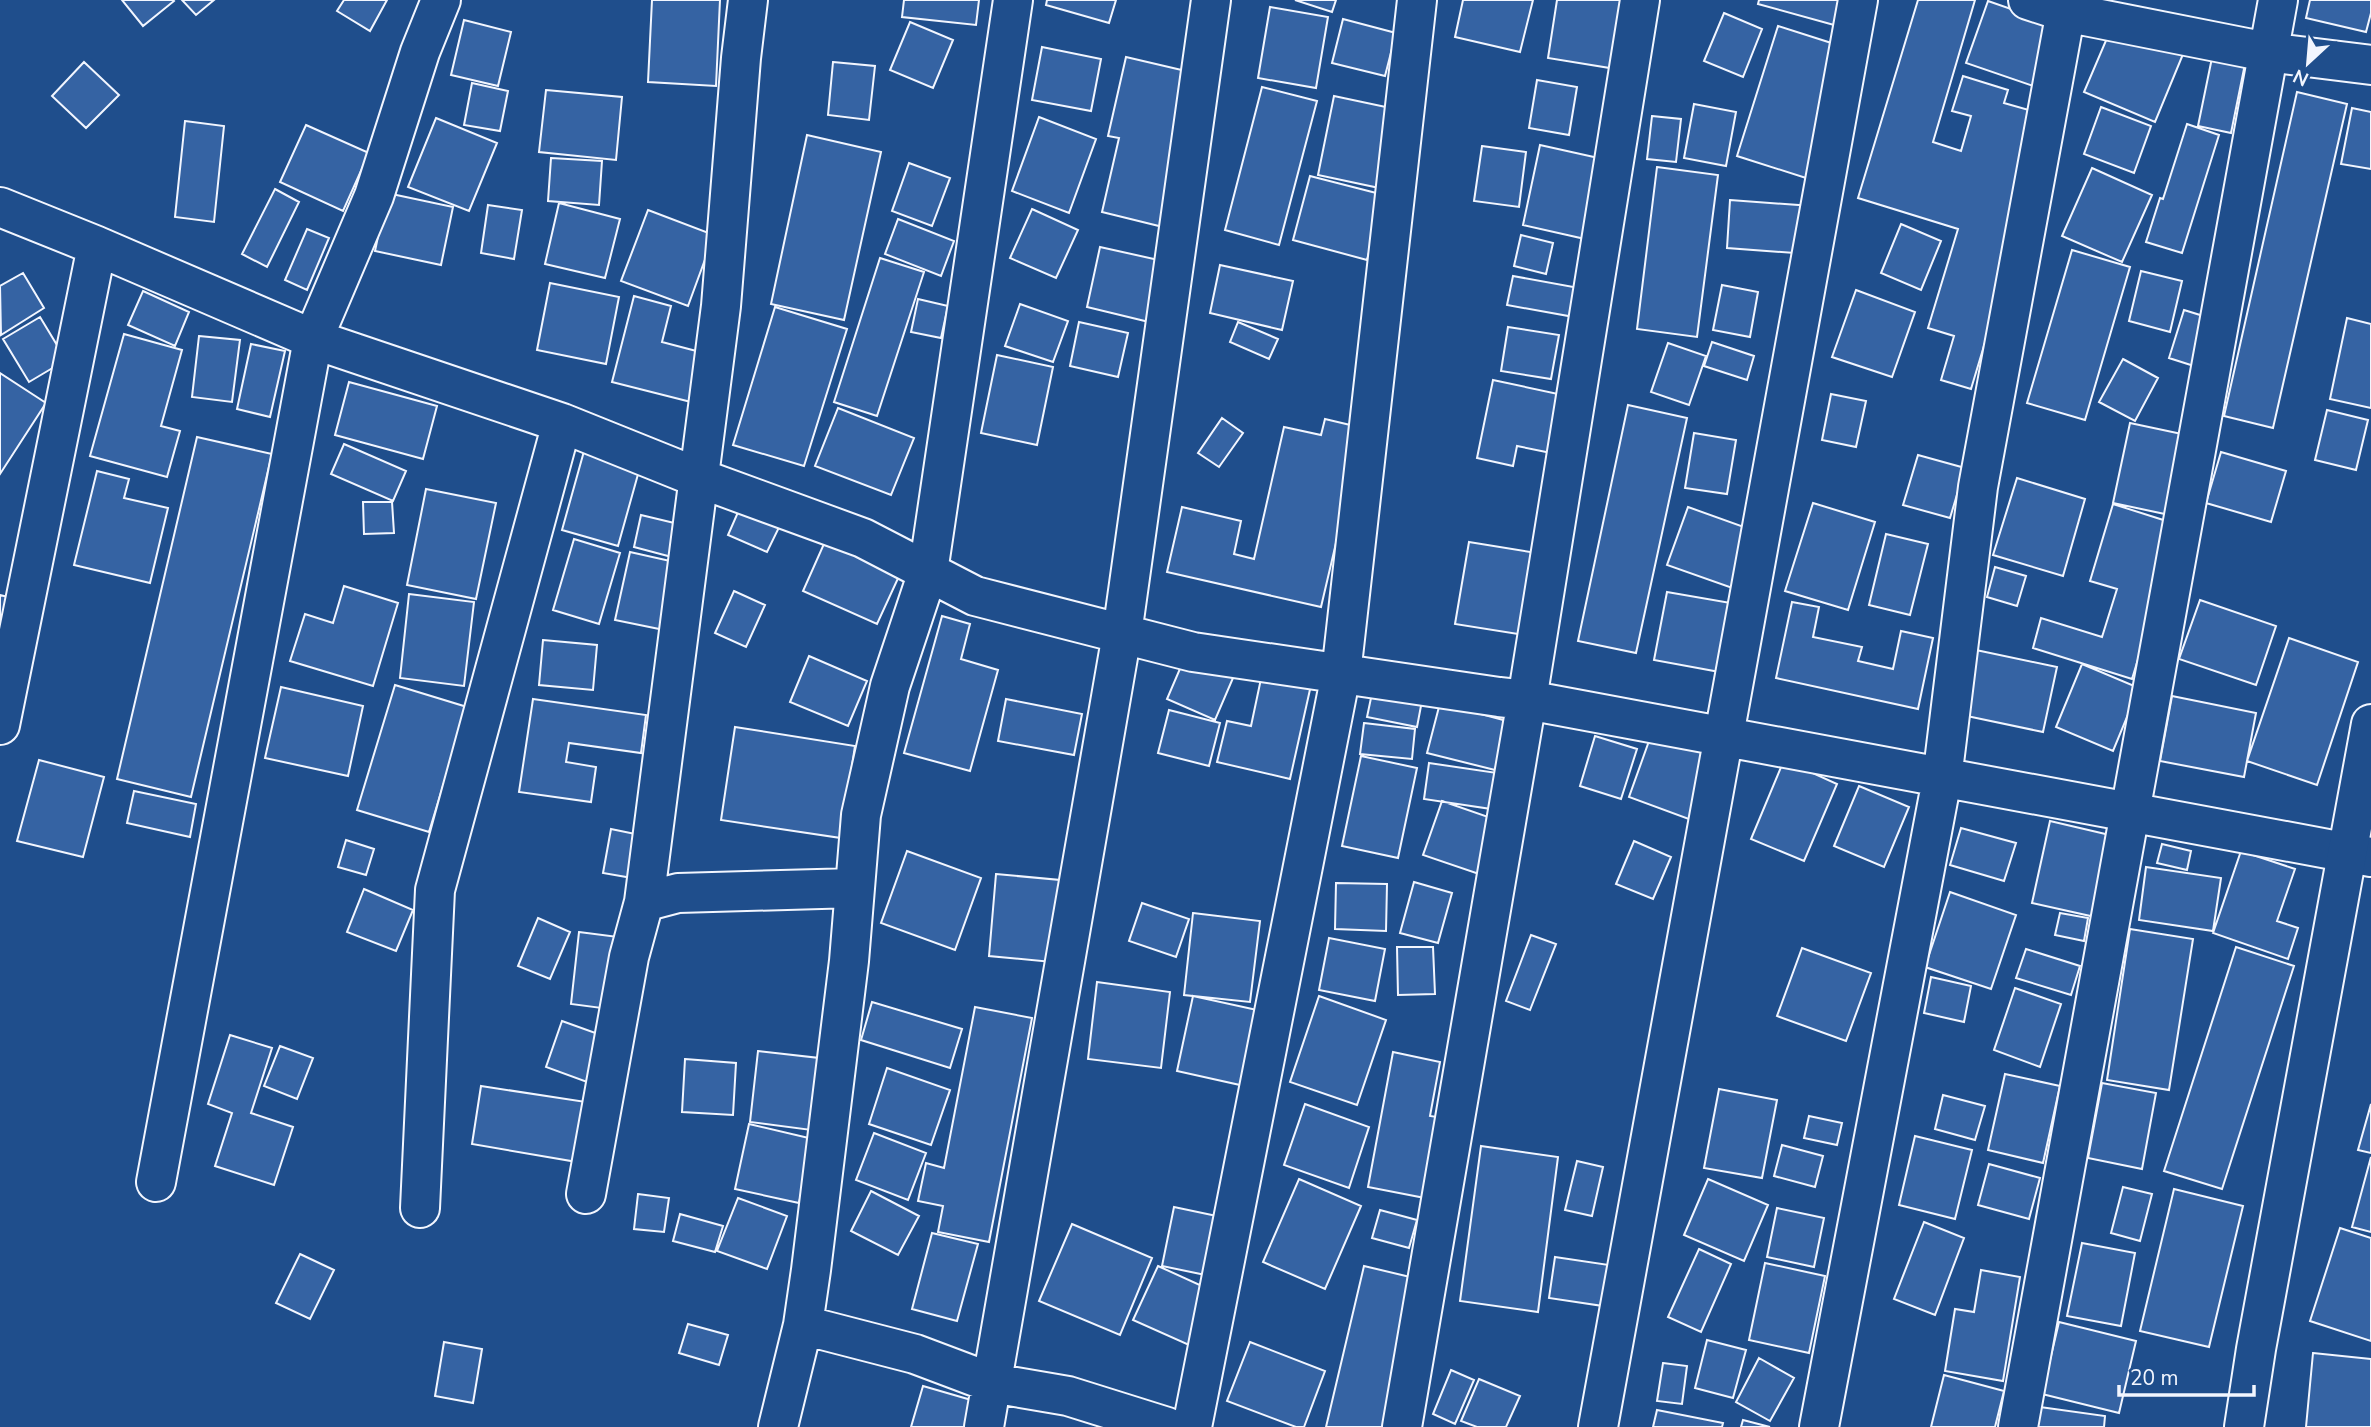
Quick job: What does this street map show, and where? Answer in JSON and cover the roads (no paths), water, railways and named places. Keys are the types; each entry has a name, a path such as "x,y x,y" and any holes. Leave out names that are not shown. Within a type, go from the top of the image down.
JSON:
{"street":[{"path":"156,1182 313,340 374,196 420,52 441,0"},
{"path":"586,1194 629,957 644,902 721,306 748,0"},
{"path":"778,1427 803,1325 845,987 861,815 890,686 928,572 1013,0"},
{"path":"984,1427 1122,634 1211,0"},
{"path":"1192,1427 1341,674 1417,0"},
{"path":"1402,1427 1527,700 1640,0"},
{"path":"1598,1427 1858,0"},
{"path":"2028,0 2066,6 2267,52 2371,65"},
{"path":"2018,1427 2277,0"},
{"path":"1819,1427 1942,779 1978,488 2066,6"},
{"path":"0,207 313,340 562,423 699,478 863,538 975,596 1194,652 1527,700 2359,855"},
{"path":"0,726 97,246"},
{"path":"419,1208 435,890 562,423"},
{"path":"2244,1427 2256,1349 2359,855 2371,724"},
{"path":"644,902 678,893 855,888"},
{"path":"803,1325 915,1354 992,1383 1068,1396 1167,1427"}]}
